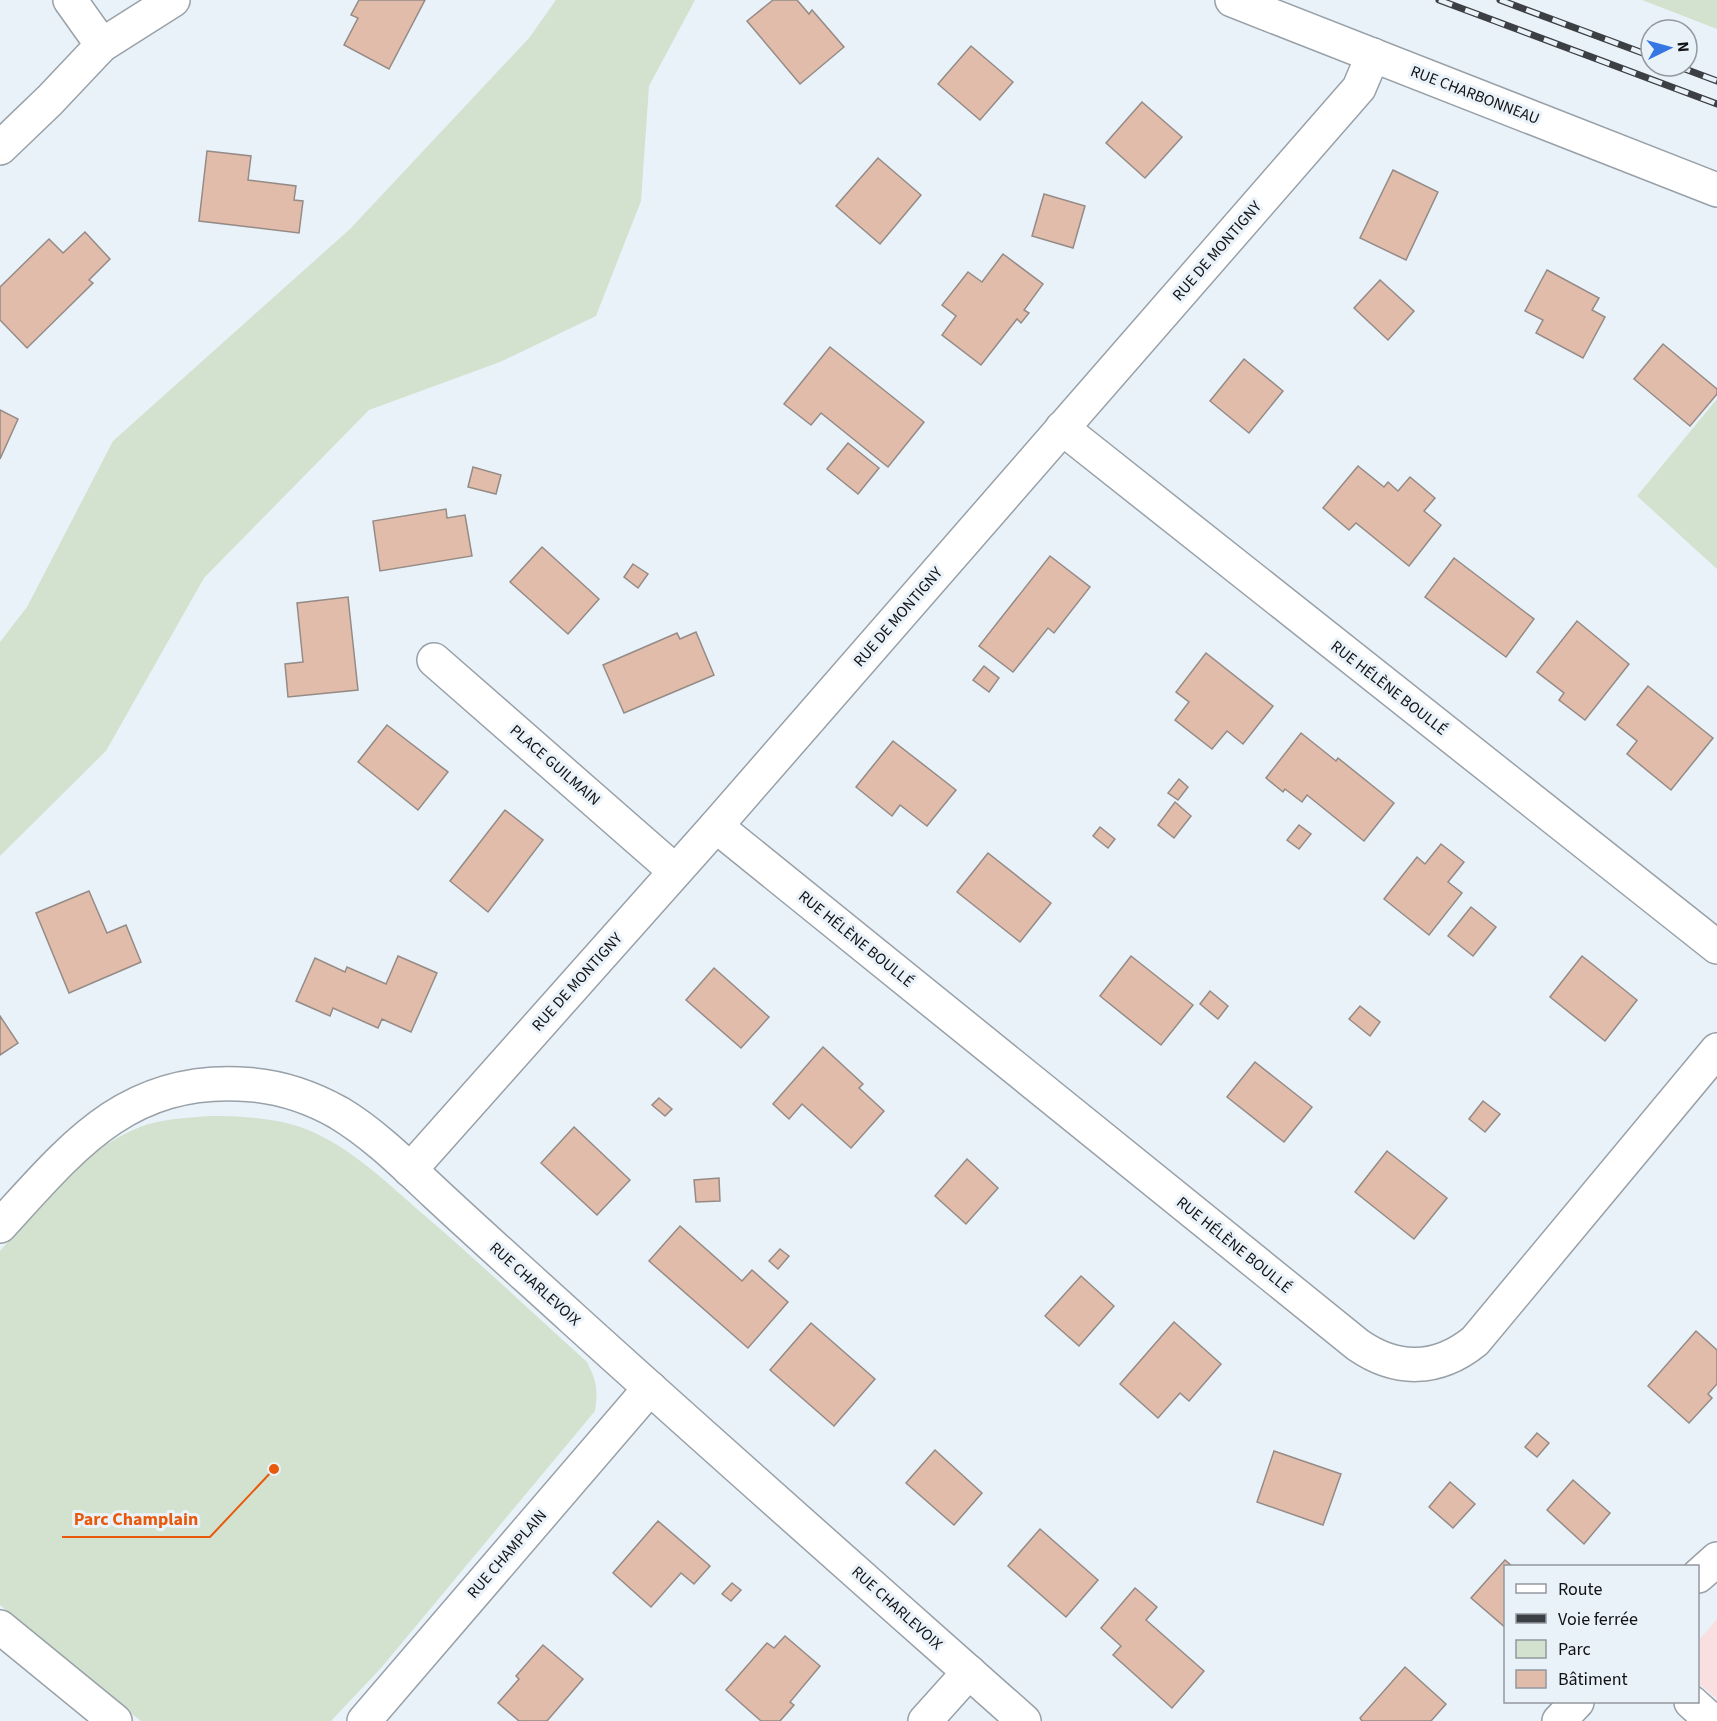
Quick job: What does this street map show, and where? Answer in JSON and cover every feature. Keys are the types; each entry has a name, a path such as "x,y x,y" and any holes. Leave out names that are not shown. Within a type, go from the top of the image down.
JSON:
{"street":[{"path":"70,0 102,45"},
{"path":"0,148 102,45 173,0"},
{"name":"RUE CHARBONNEAU","path":"1232,0 1717,190"},
{"name":"RUE DE MONTIGNY","path":"410,1170 716,826 1359,88 1373,56"},
{"name":"RUE HÉLÈNE BOULLÉ","path":"1062,428 1717,947"},
{"name":"PLACE GUILMAIN","path":"434,660 675,871"},
{"name":"RUE HÉLÈNE BOULLÉ","path":"716,826 1358,1345 1392,1362 1417,1365 1443,1360 1475,1341 1717,1050"},
{"name":"RUE CHARLEVOIX","path":"0,1226 71,1150 102,1123 138,1103 178,1089 219,1083 250,1084 301,1095 320,1103 356,1124 410,1170 650,1388 1024,1721"},
{"name":"RUE CHAMPLAIN","path":"364,1721 650,1388"},
{"path":"1699,1575 1717,1559"},
{"path":"0,1627 115,1721"},
{"path":"924,1721 969,1672"},
{"path":"1559,1721 1575,1703"},
{"path":"1693,1703 1712,1721"}],"shaded area":[{"path":"1717,1619 1717,1699 1699,1684 1699,1640"}],"green space":[{"path":"556,0 695,0 649,86 641,201 596,316 500,362 369,410 204,578 106,751 0,856 0,642 27,607 113,441 350,229 529,38"},
{"path":"1642,0 1717,0 1717,29 1699,22 1699,18 1689,18"},
{"path":"1717,399 1717,569 1637,496"},
{"path":"208,1116 283,1122 312,1132 347,1151 445,1233 587,1362 596,1386 595,1411 381,1668 331,1721 141,1721 0,1605 0,1251 63,1180 98,1150 148,1124"}],"building":[{"path":"359,0 425,0 389,69 344,45 358,18 351,15"},
{"path":"773,0 797,0 809,14 812,10 844,47 800,84 747,21"},
{"path":"971,46 1013,82 980,120 938,84"},
{"path":"1142,102 1182,137 1145,178 1106,143"},
{"path":"207,151 251,156 248,180 296,186 294,200 303,201 299,233 199,221"},
{"path":"878,158 921,195 880,244 836,206"},
{"path":"1393,170 1438,192 1406,260 1360,238"},
{"path":"1044,194 1085,206 1073,248 1032,236"},
{"path":"85,232 110,259 89,280 93,283 27,348 0,320 0,287 49,239 63,253"},
{"path":"1003,254 1043,284 1024,310 1029,313 1021,323 1017,319 981,365 942,335 956,316 942,305 968,272 982,282"},
{"path":"1547,270 1599,298 1592,310 1605,317 1583,358 1536,333 1543,320 1525,311"},
{"path":"1380,280 1414,311 1388,340 1354,308"},
{"path":"1663,344 1717,389 1717,394 1690,426 1634,379"},
{"path":"830,347 924,422 888,467 821,413 811,425 784,404"},
{"path":"1244,359 1283,391 1249,433 1210,401"},
{"path":"0,410 18,419 0,459"},
{"path":"848,443 879,468 858,494 827,469"},
{"path":"1358,466 1384,487 1388,482 1398,491 1410,477 1435,498 1424,511 1441,525 1409,566 1356,523 1349,530 1323,508"},
{"path":"473,467 501,475 496,494 468,487"},
{"path":"446,509 447,518 465,515 472,556 380,571 373,521"},
{"path":"542,547 599,599 568,634 510,582"},
{"path":"1050,556 1090,587 1054,633 1048,628 1013,672 979,646"},
{"path":"1454,558 1534,619 1506,657 1425,597"},
{"path":"633,564 648,574 638,588 624,577"},
{"path":"348,597 358,690 288,697 285,664 303,662 297,603"},
{"path":"1577,621 1629,664 1585,720 1559,700 1564,693 1537,672"},
{"path":"696,632 714,675 624,713 603,665 677,633 680,639"},
{"path":"1206,653 1273,706 1243,744 1227,731 1212,749 1175,720 1189,702 1176,692"},
{"path":"984,666 999,678 989,692 973,680"},
{"path":"1648,686 1713,738 1671,790 1627,754 1637,741 1617,725"},
{"path":"387,725 448,772 418,810 358,762"},
{"path":"1301,733 1336,761 1338,758 1394,803 1364,841 1307,795 1302,802 1285,789 1283,792 1266,778"},
{"path":"893,741 956,790 927,826 900,805 892,816 856,787"},
{"path":"1179,779 1188,787 1178,800 1168,793"},
{"path":"1175,802 1191,816 1174,838 1158,825"},
{"path":"505,810 543,840 488,912 450,881"},
{"path":"1299,825 1311,834 1299,849 1287,840"},
{"path":"1100,827 1115,839 1108,848 1093,836"},
{"path":"1441,844 1464,862 1448,882 1462,893 1429,935 1384,899 1417,857 1425,864"},
{"path":"988,853 1051,903 1020,942 957,892"},
{"path":"89,891 107,933 126,925 141,962 69,993 36,913"},
{"path":"1471,907 1496,927 1473,956 1448,936"},
{"path":"398,956 437,973 411,1032 382,1019 378,1028 333,1008 330,1016 296,1001 315,958 345,972 347,967 386,984"},
{"path":"1131,956 1193,1005 1161,1045 1100,996"},
{"path":"1582,956 1637,1000 1605,1041 1550,997"},
{"path":"714,968 769,1017 741,1048 686,1000"},
{"path":"1210,991 1228,1006 1218,1019 1200,1004"},
{"path":"1360,1006 1380,1022 1370,1036 1349,1019"},
{"path":"0,1016 18,1043 0,1055"},
{"path":"823,1047 863,1084 859,1088 884,1111 851,1148 802,1104 789,1119 773,1104"},
{"path":"1255,1062 1312,1107 1284,1142 1227,1097"},
{"path":"659,1098 672,1109 665,1116 652,1105"},
{"path":"1483,1101 1500,1114 1485,1132 1469,1119"},
{"path":"574,1127 630,1180 597,1215 541,1163"},
{"path":"1387,1151 1447,1198 1414,1239 1355,1192"},
{"path":"967,1159 998,1188 966,1224 935,1196"},
{"path":"719,1178 720,1201 696,1202 694,1180"},
{"path":"680,1226 742,1281 752,1270 788,1302 748,1348 649,1261"},
{"path":"780,1249 789,1256 778,1269 769,1261"},
{"path":"1081,1276 1114,1306 1079,1346 1045,1316"},
{"path":"1174,1322 1221,1364 1189,1401 1180,1393 1158,1418 1120,1384"},
{"path":"811,1323 875,1379 834,1426 770,1370"},
{"path":"1696,1331 1717,1350 1717,1384 1708,1394 1712,1398 1689,1423 1648,1386"},
{"path":"1537,1433 1549,1443 1537,1457 1525,1447"},
{"path":"935,1450 982,1493 954,1525 906,1483"},
{"path":"1274,1451 1341,1474 1323,1525 1257,1502"},
{"path":"1573,1480 1610,1513 1584,1544 1547,1510"},
{"path":"1450,1482 1475,1504 1453,1528 1429,1507"},
{"path":"658,1521 710,1566 694,1584 681,1573 651,1607 613,1573"},
{"path":"1040,1529 1098,1580 1066,1617 1008,1566"},
{"path":"1505,1560 1511,1565 1504,1565 1504,1626 1471,1598"},
{"path":"732,1583 741,1590 731,1601 722,1594"},
{"path":"1135,1588 1157,1607 1146,1620 1204,1671 1172,1708 1113,1655 1121,1646 1101,1628"},
{"path":"785,1636 820,1666 790,1702 794,1705 780,1721 761,1721 726,1690 767,1643 774,1648"},
{"path":"543,1645 583,1679 547,1721 519,1721 498,1703 519,1679 516,1676"},
{"path":"1405,1667 1446,1704 1431,1721 1362,1721 1360,1718"}],"railway":[{"path":"1439,0 1717,104"},
{"path":"1500,0 1639,52"},
{"path":"1699,74 1717,81"}],"place":[{"name":"Parc Champlain","path":"274,1469"}]}
